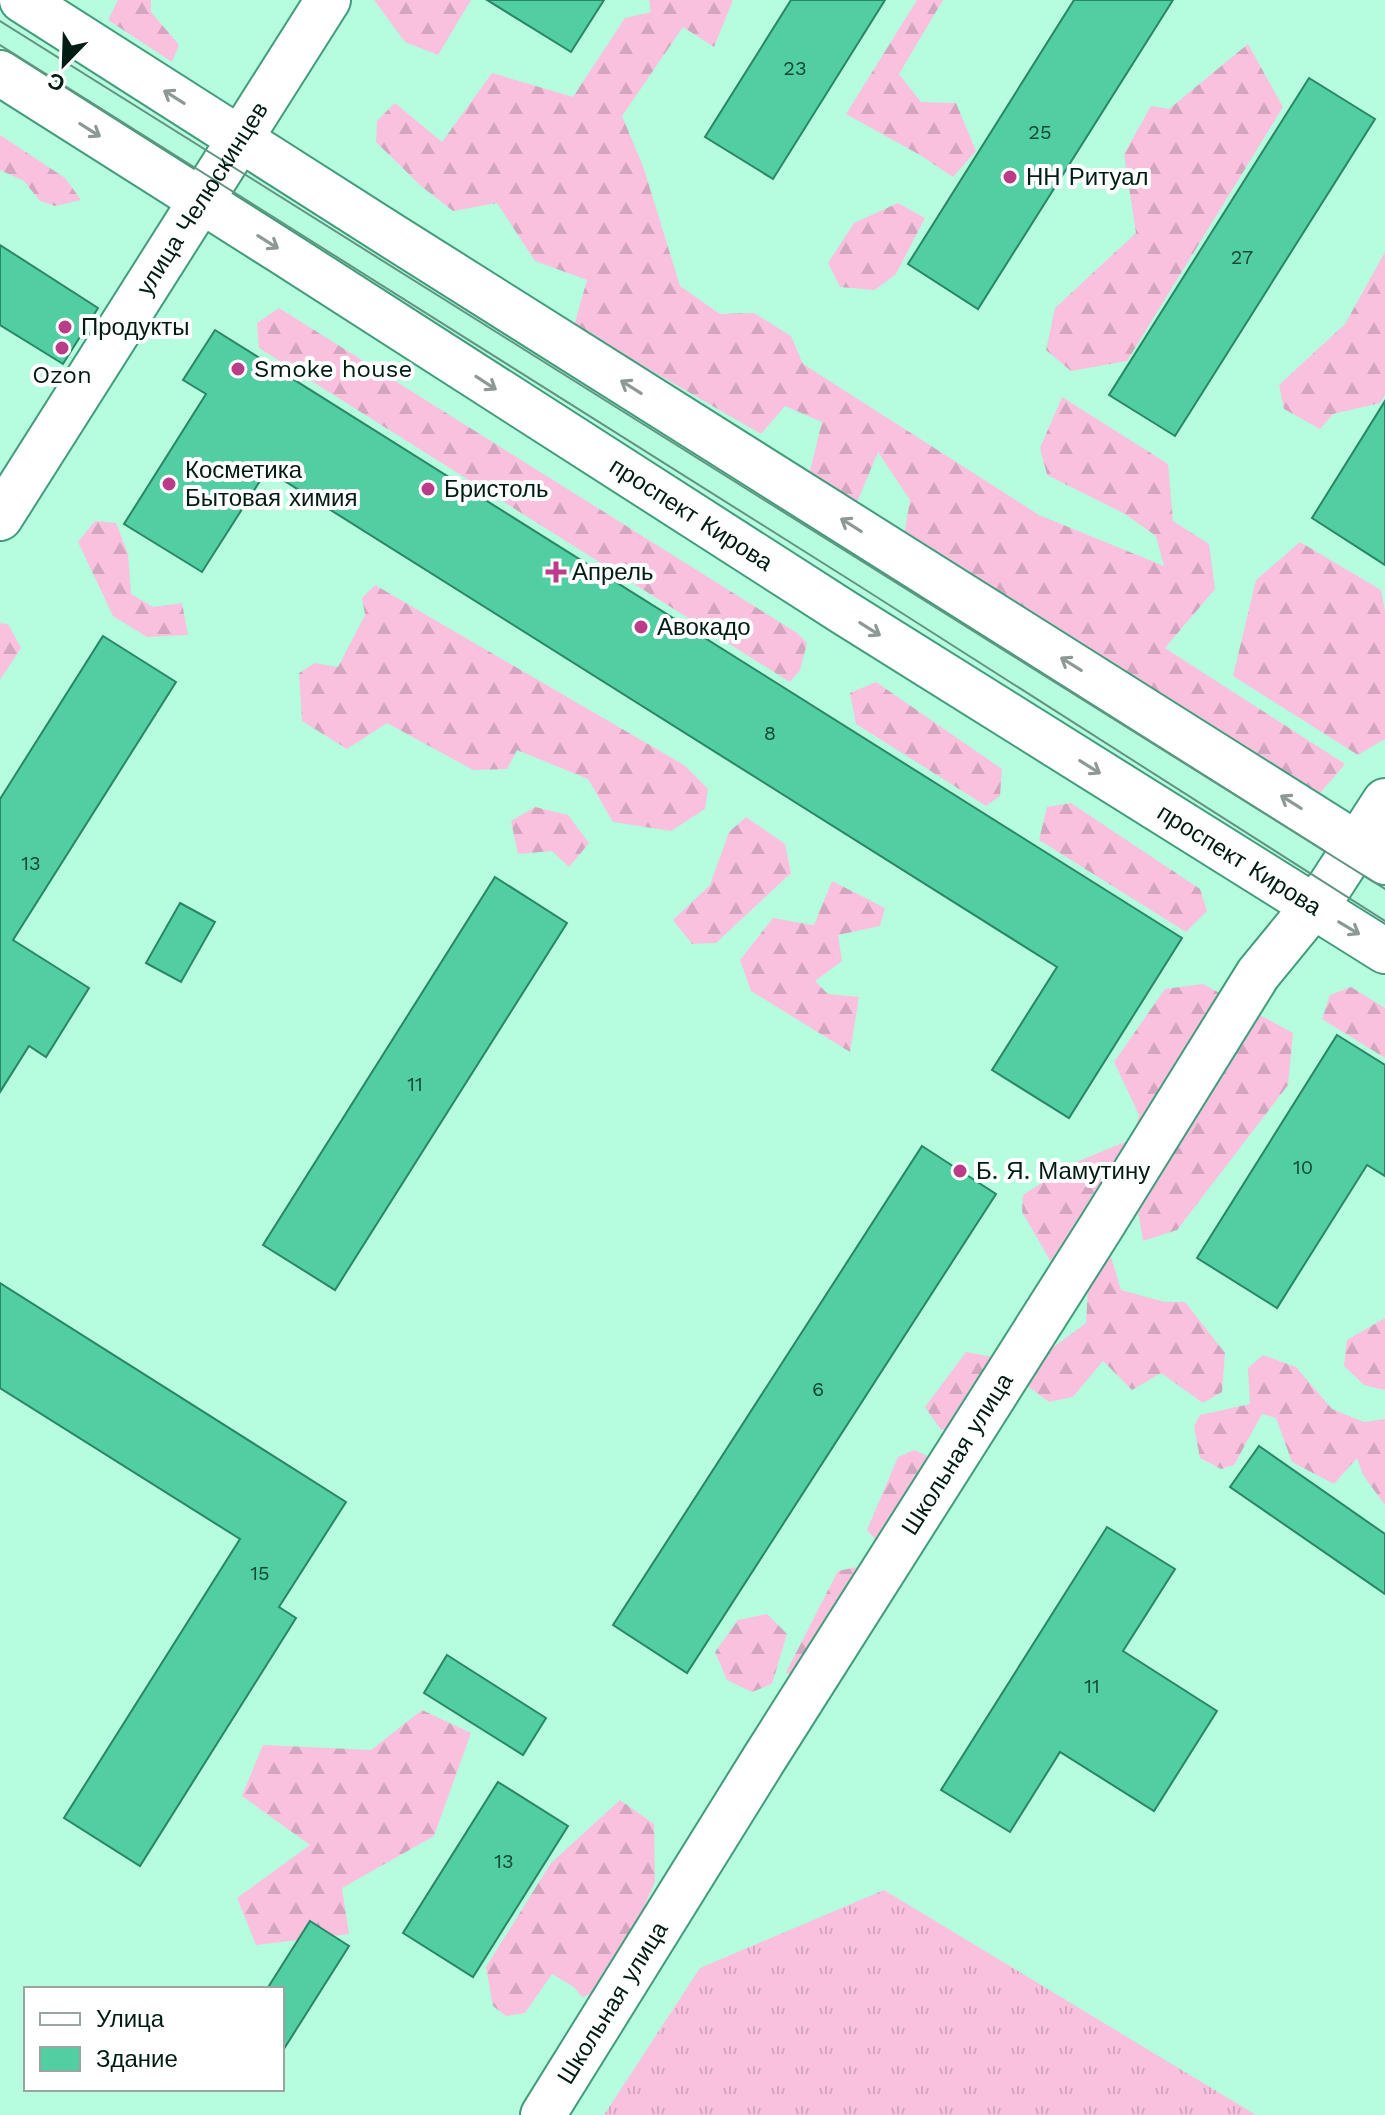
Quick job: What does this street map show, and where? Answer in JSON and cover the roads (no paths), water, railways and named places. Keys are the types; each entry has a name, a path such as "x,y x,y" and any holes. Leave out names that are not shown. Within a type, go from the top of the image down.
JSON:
{"street":[{"path":"22,0 1371,853"},
{"name":"улица Челюскинцев","path":"0,518 328,0"},
{"name":"проспект Кирова","path":"0,73 845,613 1385,951"},
{"name":"Школьная улица","path":"543,2115 1258,974 1330,886 1371,853 1385,801"}],"tram line":[{"path":"0,21 1385,889"},
{"path":"0,45 1385,921"}],"place":[{"name":"НН Ритуал","path":"1010,177"},
{"name":"Продукты","path":"65,327"},
{"name":"Ozon","path":"62,348"},
{"name":"Smoke house","path":"238,369"},
{"name":"Косметика Бытовая химия","path":"169,484"},
{"name":"Бристоль","path":"428,489"},
{"name":"Апрель","path":"556,572"},
{"name":"Авокадо","path":"641,627"},
{"name":"Б. Я. Мамутину","path":"960,1171"}]}
